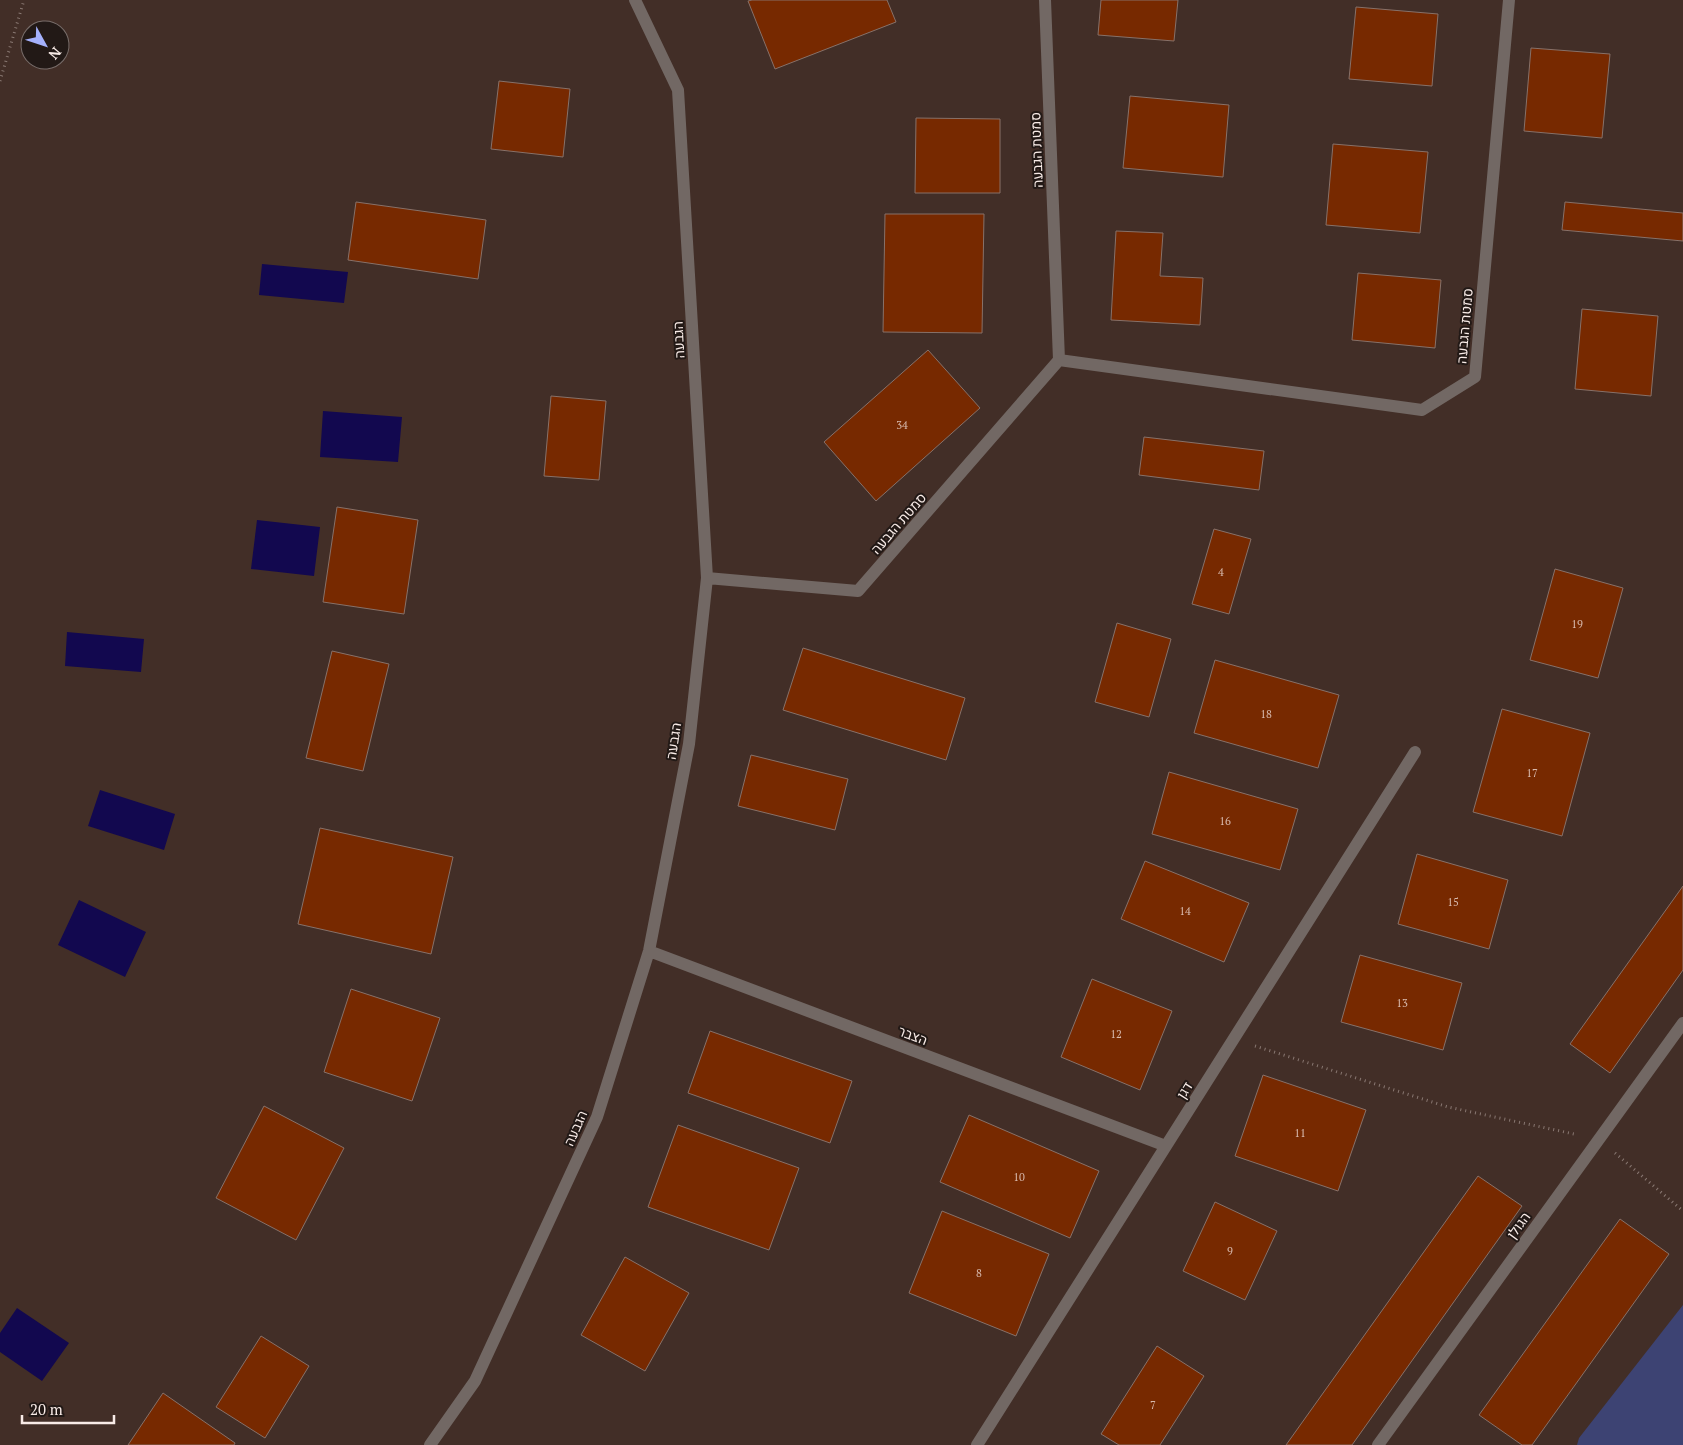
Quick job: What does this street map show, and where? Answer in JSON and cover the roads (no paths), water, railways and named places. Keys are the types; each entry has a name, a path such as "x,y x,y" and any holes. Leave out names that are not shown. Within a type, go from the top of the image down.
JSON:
{"street":[{"name":"הגבעה","path":"430,1445 475,1381 598,1117 649,951 689,744 707,578 678,90 635,0"},
{"name":"סמטת הגבעה","path":"707,578 858,591 1059,360 1045,0"},
{"name":"סמטת הגבעה","path":"1059,360 1422,410 1475,377 1509,0"},
{"name":"דגן","path":"977,1445 1415,752"},
{"name":"הצבר","path":"649,951 1166,1146"},
{"name":"הגולן","path":"1378,1445 1683,1023"}]}
